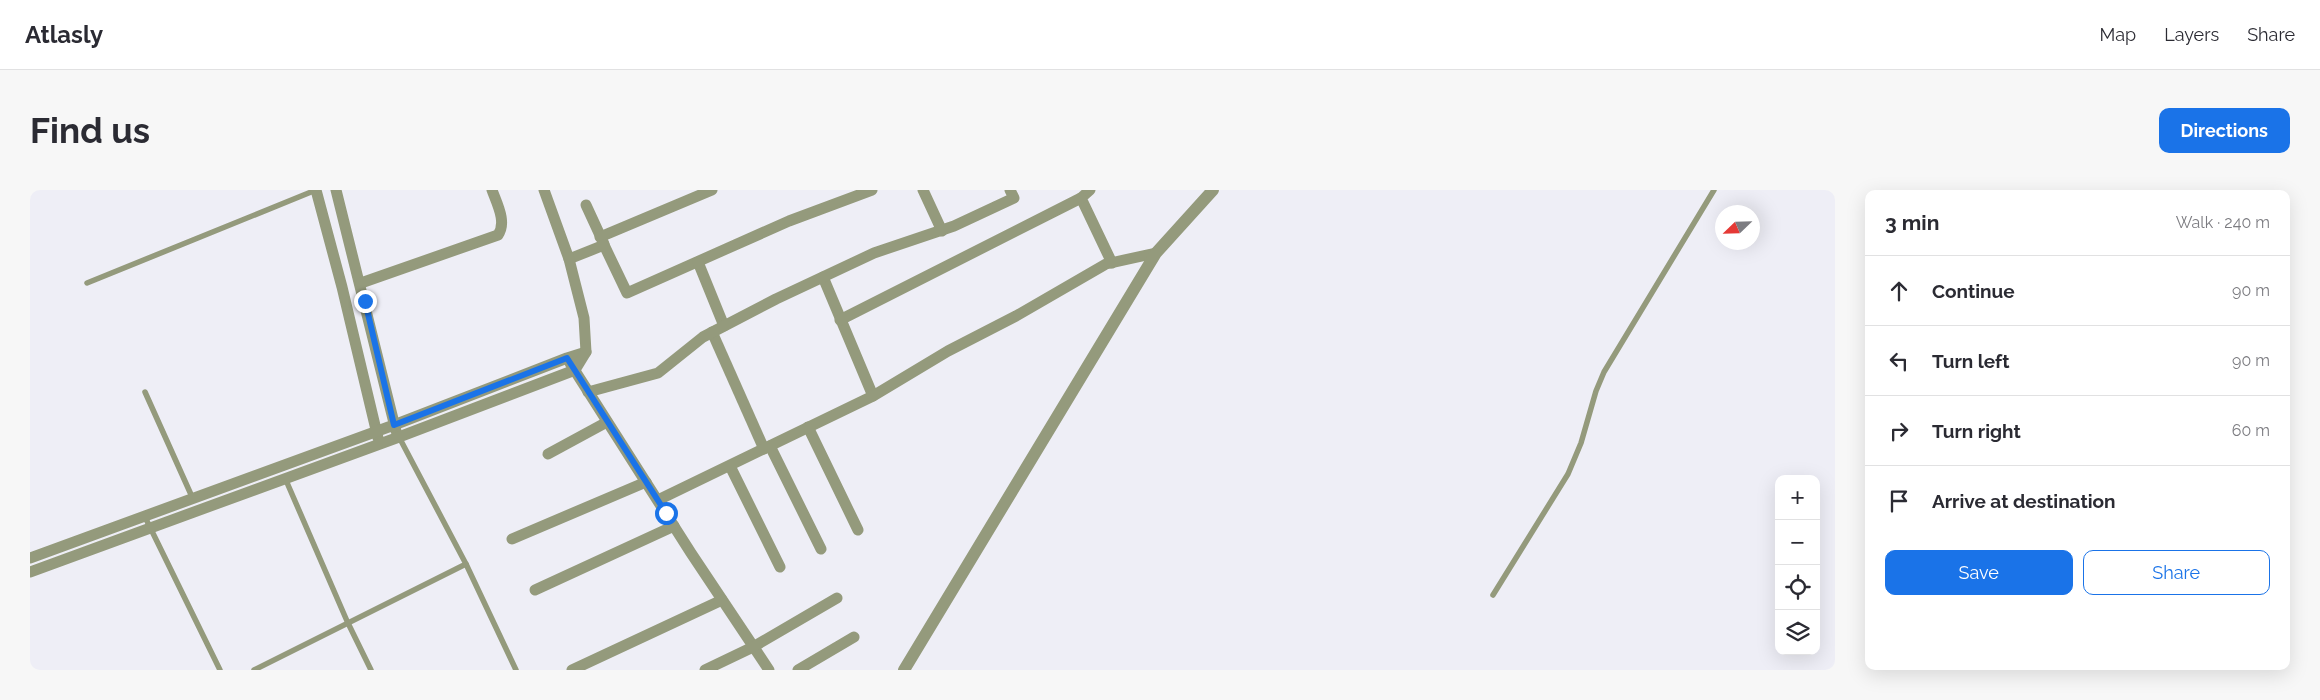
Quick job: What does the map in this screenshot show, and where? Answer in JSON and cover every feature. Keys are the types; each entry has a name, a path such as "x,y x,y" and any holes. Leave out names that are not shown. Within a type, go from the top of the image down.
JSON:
{"street":[{"path":"316,190 380,444"},
{"path":"336,190 361,283 394,425 399,437"},
{"path":"361,283 498,235 502,230 503,222 492,190"},
{"path":"30,572 399,437 574,370 586,352 584,318 569,260 544,190"},
{"path":"569,260 602,241 712,190"},
{"path":"586,205 628,292 789,221 872,190"},
{"path":"922,190 942,230"},
{"path":"588,392 658,373 712,332 874,253 942,230 1014,198 1010,190"},
{"path":"904,670 1156,253 1213,190"},
{"path":"840,320 1086,194 1112,263"},
{"path":"658,500 873,396 948,351 1112,263 1156,253"},
{"path":"698,262 724,326"},
{"path":"823,277 873,396"},
{"path":"712,332 767,448 822,550"},
{"path":"30,558 376,432 586,352"},
{"path":"567,358 769,670"},
{"path":"548,454 607,422"},
{"path":"808,427 858,530"},
{"path":"730,466 780,567"},
{"path":"512,540 646,482"},
{"path":"535,590 674,526"},
{"path":"705,670 753,646 837,598"},
{"path":"572,670 584,667 722,600"},
{"path":"798,670 854,637"}],"lane":[{"path":"88,282 316,190"},
{"path":"1493,596 1568,474 1582,443 1596,392 1604,372 1714,190"},
{"path":"145,392 193,499"},
{"path":"399,437 466,564 516,670"},
{"path":"280,466 347,622 371,670"},
{"path":"145,517 220,670"},
{"path":"254,670 466,564"}],"route":[{"path":"365,301 394,425 567,358 666,513"}]}
